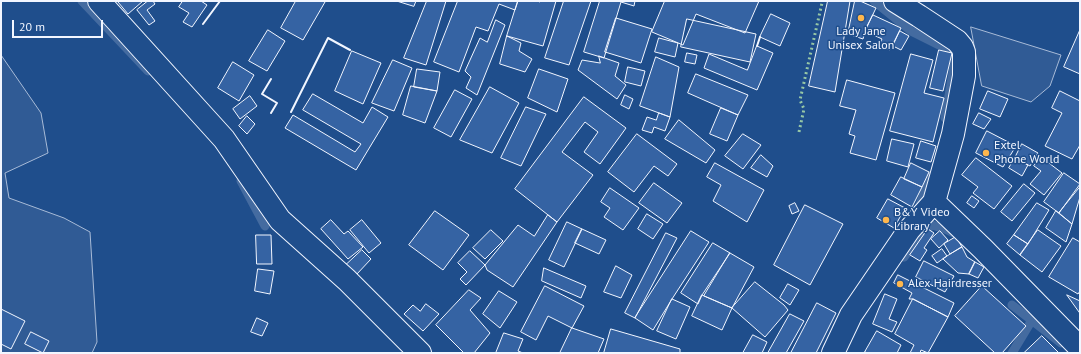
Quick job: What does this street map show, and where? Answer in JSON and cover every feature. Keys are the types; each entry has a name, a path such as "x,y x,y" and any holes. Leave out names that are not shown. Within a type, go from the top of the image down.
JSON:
{"street":[{"path":"99,1 224,139 280,220 347,280 420,353"},
{"path":"833,353 851,315 909,230 934,202 953,134 964,76 964,52 962,46 957,41 895,1"},
{"path":"934,202 983,248 1080,348"}],"shaded area":[{"path":"971,27 1061,55 1050,86 1031,102 982,86"},
{"path":"1,55 41,113 48,153 5,173 9,198 64,218 90,232 97,342 92,353 1,353"}],"building":[{"path":"143,1 128,14 118,2"},
{"path":"148,1 153,1 155,4 147,10 155,21 149,25 137,10"},
{"path":"183,1 201,1 207,5 192,27 183,22 189,13 179,7"},
{"path":"296,1 325,2 303,40 281,28"},
{"path":"397,1 416,1 414,6"},
{"path":"427,1 446,1 426,65 404,58"},
{"path":"458,1 518,1 515,10 499,4 488,31 476,27 459,72 434,62"},
{"path":"518,1 556,1 543,46 507,36"},
{"path":"564,1 591,1 569,65 545,58"},
{"path":"600,1 635,1 634,6 621,2 604,58 584,52"},
{"path":"665,1 759,1 745,33 696,14 683,45 652,32"},
{"path":"828,1 850,1 835,92 809,86"},
{"path":"855,1 860,1 876,8 865,31 863,39 848,34"},
{"path":"771,14 790,23 780,46 760,37"},
{"path":"873,15 901,28 890,50 879,45 882,39 865,31"},
{"path":"616,18 652,29 641,63 605,52"},
{"path":"687,19 756,34 750,62 681,47"},
{"path":"496,20 505,25 477,95 466,88 471,77 465,71 480,38 487,42"},
{"path":"268,30 285,41 267,71 249,61"},
{"path":"1080,30 1080,74 1064,67"},
{"path":"900,31 909,36 901,50 893,46"},
{"path":"507,36 521,43 519,51 532,59 525,72 500,64"},
{"path":"659,38 678,43 675,57 655,52"},
{"path":"757,46 773,53 757,90 704,68 709,54 747,70"},
{"path":"939,50 952,53 943,91 930,88"},
{"path":"352,51 381,63 363,104 335,91"},
{"path":"687,53 697,55 695,64 685,62"},
{"path":"911,54 933,60 924,93 944,98 933,142 890,131"},
{"path":"599,56 619,63 615,76 626,85 617,99 578,70 582,60 600,63"},
{"path":"656,57 679,67 670,117 640,106"},
{"path":"393,60 412,68 394,111 372,103"},
{"path":"233,62 254,75 239,101 218,88"},
{"path":"628,67 645,71 641,86 625,82"},
{"path":"417,69 440,72 437,91 414,87"},
{"path":"539,69 568,79 557,112 528,98"},
{"path":"696,74 748,95 738,115 688,93"},
{"path":"847,80 895,93 876,160 850,153 855,136 849,134 856,110 840,106"},
{"path":"411,86 437,91 425,123 403,115"},
{"path":"490,87 519,103 492,153 460,140"},
{"path":"455,90 472,99 451,137 434,128"},
{"path":"988,91 1008,99 1000,117 980,109"},
{"path":"1060,91 1080,101 1080,145 1072,159 1045,146 1062,113 1052,108"},
{"path":"313,94 363,123 372,107 388,117 356,170 285,128 293,115 355,152 361,144 303,110"},
{"path":"625,95 633,99 629,109 621,105"},
{"path":"250,96 257,106 240,119 233,109"},
{"path":"584,97 626,128 600,164 584,152 598,132 585,122 562,152 593,175 557,222 515,189"},
{"path":"526,107 546,114 521,166 501,158"},
{"path":"721,108 738,115 727,141 710,134"},
{"path":"659,113 670,117 665,131 654,127 652,133 642,130 647,117 656,120"},
{"path":"979,113 991,119 984,129 973,124"},
{"path":"247,116 255,124 247,134 239,126"},
{"path":"679,120 715,150 706,163 665,139"},
{"path":"987,131 1016,146 1003,167 976,153"},
{"path":"637,134 677,164 668,176 654,166 634,192 608,172"},
{"path":"743,134 761,145 743,169 725,156"},
{"path":"892,139 914,144 908,167 887,161"},
{"path":"921,141 936,146 931,162 916,158"},
{"path":"1022,144 1038,153 1030,166 1015,158"},
{"path":"761,155 773,166 767,177 751,168"},
{"path":"1041,157 1062,173 1044,195 1030,184 1041,171 1034,166"},
{"path":"976,158 1012,186 994,209 973,193 978,187 962,175"},
{"path":"1015,158 1028,165 1022,176 1009,168"},
{"path":"715,163 764,190 747,222 713,201 721,185 707,177"},
{"path":"911,163 929,172 922,187 904,179"},
{"path":"1064,173 1080,184 1059,213 1044,202"},
{"path":"901,177 922,187 912,207 891,195"},
{"path":"654,183 682,203 667,223 639,203"},
{"path":"1024,184 1035,193 1012,221 1001,212"},
{"path":"1080,187 1080,197 1072,224 1059,213"},
{"path":"610,188 639,208 623,230 604,217 610,208 601,202"},
{"path":"972,196 979,201 974,208 967,203"},
{"path":"888,199 905,208 894,228 877,218"},
{"path":"795,203 799,211 792,214 789,206"},
{"path":"1037,203 1049,210 1028,244 1014,235"},
{"path":"805,205 843,224 810,285 774,265"},
{"path":"435,211 469,235 443,270 409,245"},
{"path":"1056,211 1072,224 1066,242 1046,228"},
{"path":"647,214 663,224 653,239 638,229"},
{"path":"548,215 557,222 513,287 487,270 485,265 518,225 534,236"},
{"path":"331,220 344,234 348,231 363,247 348,259 321,229"},
{"path":"362,220 381,243 369,253 350,230"},
{"path":"567,222 582,229 564,267 549,260"},
{"path":"582,229 606,240 599,254 575,243"},
{"path":"928,229 934,233 924,248 927,250 920,261 910,255"},
{"path":"491,230 503,241 485,259 473,248"},
{"path":"1038,230 1061,246 1042,272 1020,255"},
{"path":"691,231 709,242 653,330 635,318"},
{"path":"940,231 948,240 939,248 931,239"},
{"path":"666,233 677,238 635,318 625,313"},
{"path":"256,235 271,235 272,264 257,264"},
{"path":"1014,235 1028,244 1020,255 1007,244"},
{"path":"956,237 962,247 950,254 944,244"},
{"path":"1073,238 1080,242 1080,291 1078,294 1049,277"},
{"path":"713,243 730,253 702,295 698,304 681,293"},
{"path":"962,247 967,257 975,262 969,274 958,273 943,259"},
{"path":"942,249 947,256 937,263 932,256"},
{"path":"362,250 371,259 356,275 346,265"},
{"path":"470,251 485,265 466,285 460,279 467,272 458,263"},
{"path":"730,253 754,267 732,308 704,296"},
{"path":"924,261 954,276 945,292 916,277"},
{"path":"975,262 984,267 978,278 969,274"},
{"path":"616,266 632,275 621,298 604,292"},
{"path":"544,268 586,286 581,298 542,281"},
{"path":"258,269 274,271 270,294 255,291"},
{"path":"898,275 954,303 948,317 913,299 909,299 912,293 894,283"},
{"path":"755,282 784,305 788,310 765,337 732,308"},
{"path":"788,284 799,290 790,305 780,298"},
{"path":"545,286 584,306 572,328 548,316 536,340 521,332"},
{"path":"982,286 1026,326 1002,353 995,353 955,316"},
{"path":"469,290 481,298 470,310 490,333 474,353 464,353 436,325"},
{"path":"499,291 517,302 500,328 483,314"},
{"path":"885,294 897,299 889,319 897,322 892,332 873,324"},
{"path":"702,295 732,308 722,330 692,316"},
{"path":"1067,295 1080,301 1080,313"},
{"path":"672,299 690,307 676,339 657,331"},
{"path":"913,299 948,317 928,353 921,350 920,353 910,353 914,345 895,334"},
{"path":"817,303 836,313 816,353 791,353"},
{"path":"426,304 439,314 423,331 404,314 413,305 420,311"},
{"path":"1,309 25,321 11,349 1,344"},
{"path":"790,314 804,321 786,353 768,353"},
{"path":"257,318 268,323 262,336 251,332"},
{"path":"572,328 604,339 598,353 560,353"},
{"path":"611,329 680,349 680,353 604,353"},
{"path":"877,331 901,345 897,353 865,352"},
{"path":"31,332 49,341 43,353 25,344"},
{"path":"504,333 523,339 518,351 523,353 496,353"},
{"path":"753,335 767,342 762,353 743,353"},
{"path":"1042,336 1059,353 1024,353"}],"waterway":[{"path":"82,1 148,71"},
{"path":"874,1 911,31 955,51 956,56 945,118"},
{"path":"918,210 931,175"},
{"path":"241,181 265,226"},
{"path":"904,257 922,232 932,225 958,235"},
{"path":"1012,305 1061,343"},
{"path":"1012,353 1032,320"}],"hedge":[{"path":"799,132 804,109 800,100 822,3"}],"wall":[{"path":"203,24 220,1"},
{"path":"757,46 760,37"},
{"path":"291,112 328,38 350,50"},
{"path":"271,79 262,94 277,103 271,113"}],"place":[{"name":"Lady Jane Unisex Salon","path":"861,18"},
{"name":"Extel Phone World","path":"986,153"},
{"name":"B&Y Video Library","path":"886,220"},
{"name":"Alex Hairdresser","path":"900,284"}]}
